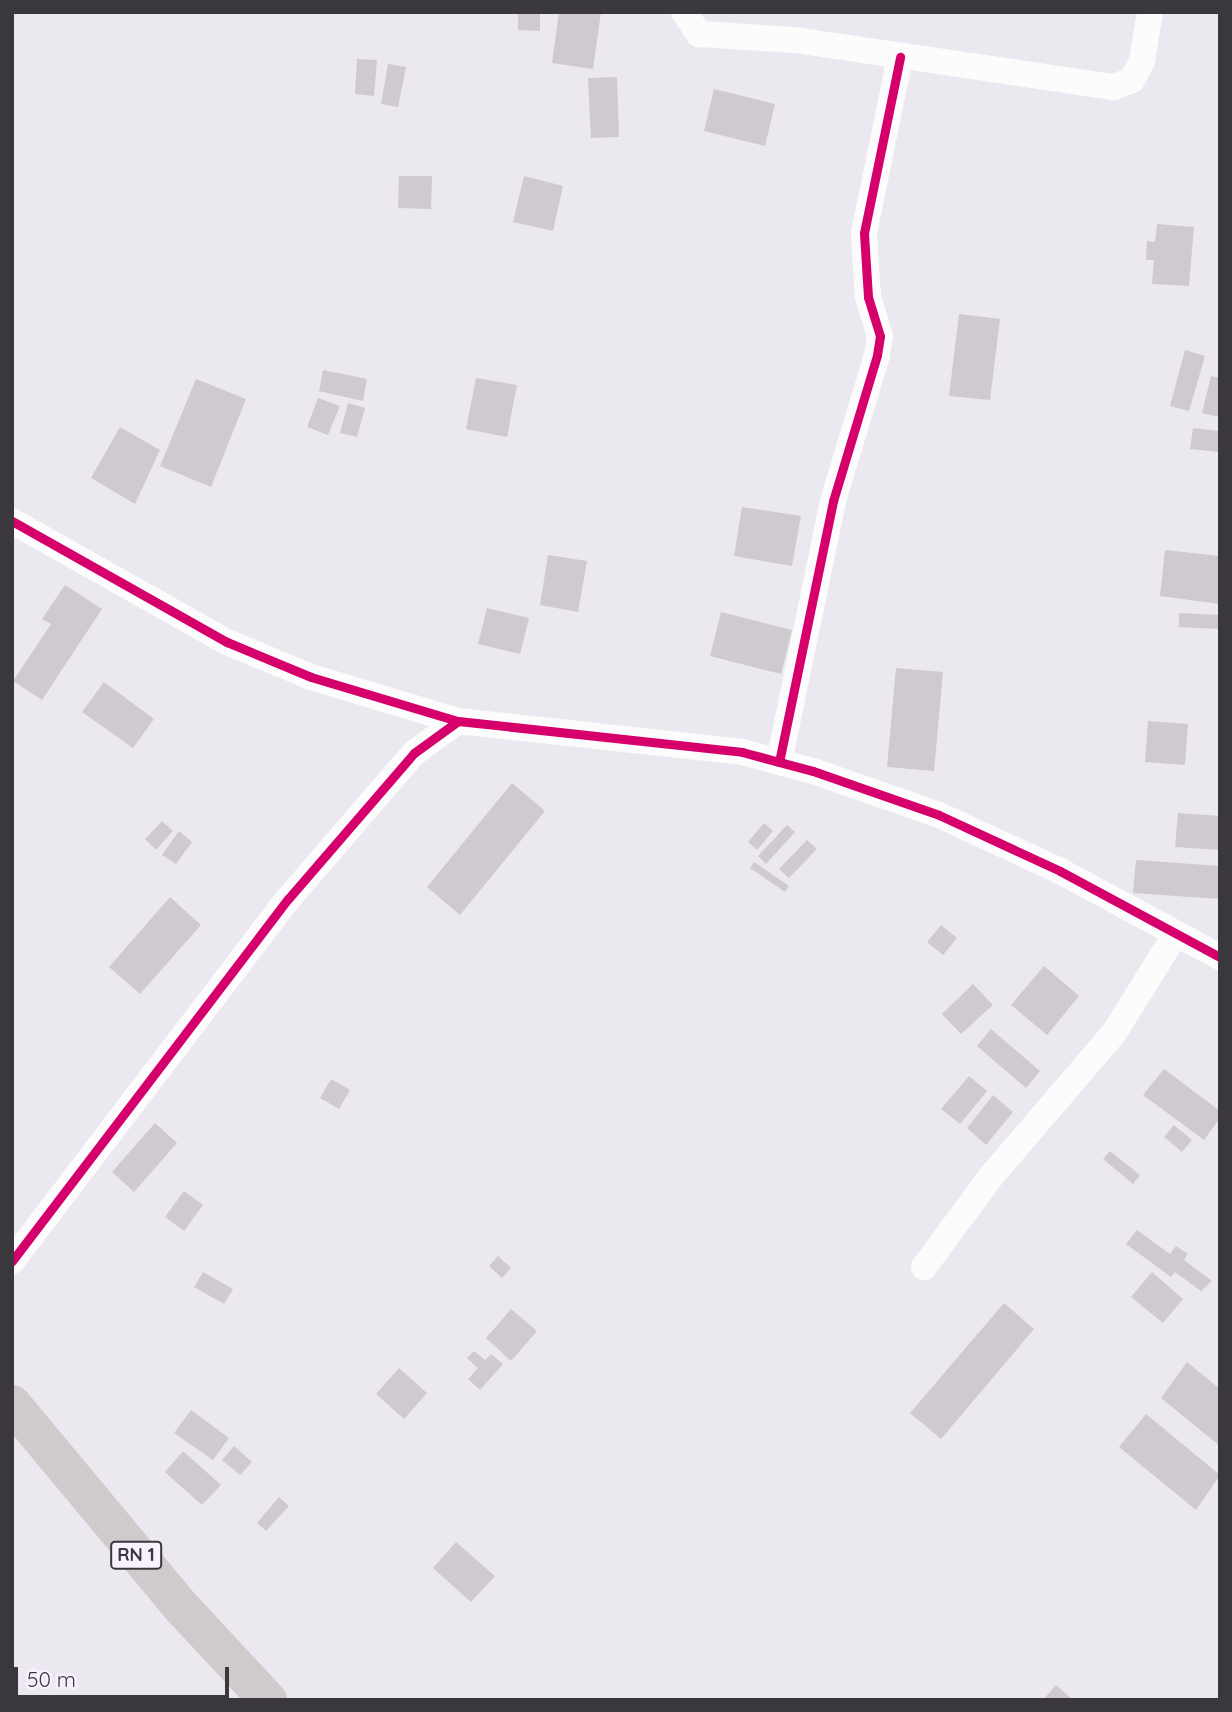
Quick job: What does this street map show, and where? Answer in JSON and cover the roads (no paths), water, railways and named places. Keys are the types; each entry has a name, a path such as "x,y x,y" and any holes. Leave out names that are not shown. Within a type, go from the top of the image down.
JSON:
{"main road":[{"name":"RN 1","path":"12,1404 175,1600 268,1700"}],"street":[{"path":"684,12 699,34 795,40 1114,87 1132,80 1142,61 1150,12"},
{"path":"779,762 832,501 877,355 880,336 868,297 864,233 900,57"},
{"path":"12,521 227,642 401,707 458,720 701,747 779,762 939,815 1060,871 1220,957"},
{"path":"401,707 414,753"},
{"path":"12,1261 288,899 414,753 458,720"},
{"path":"923,1267 993,1174 1114,1033 1175,935"}]}
